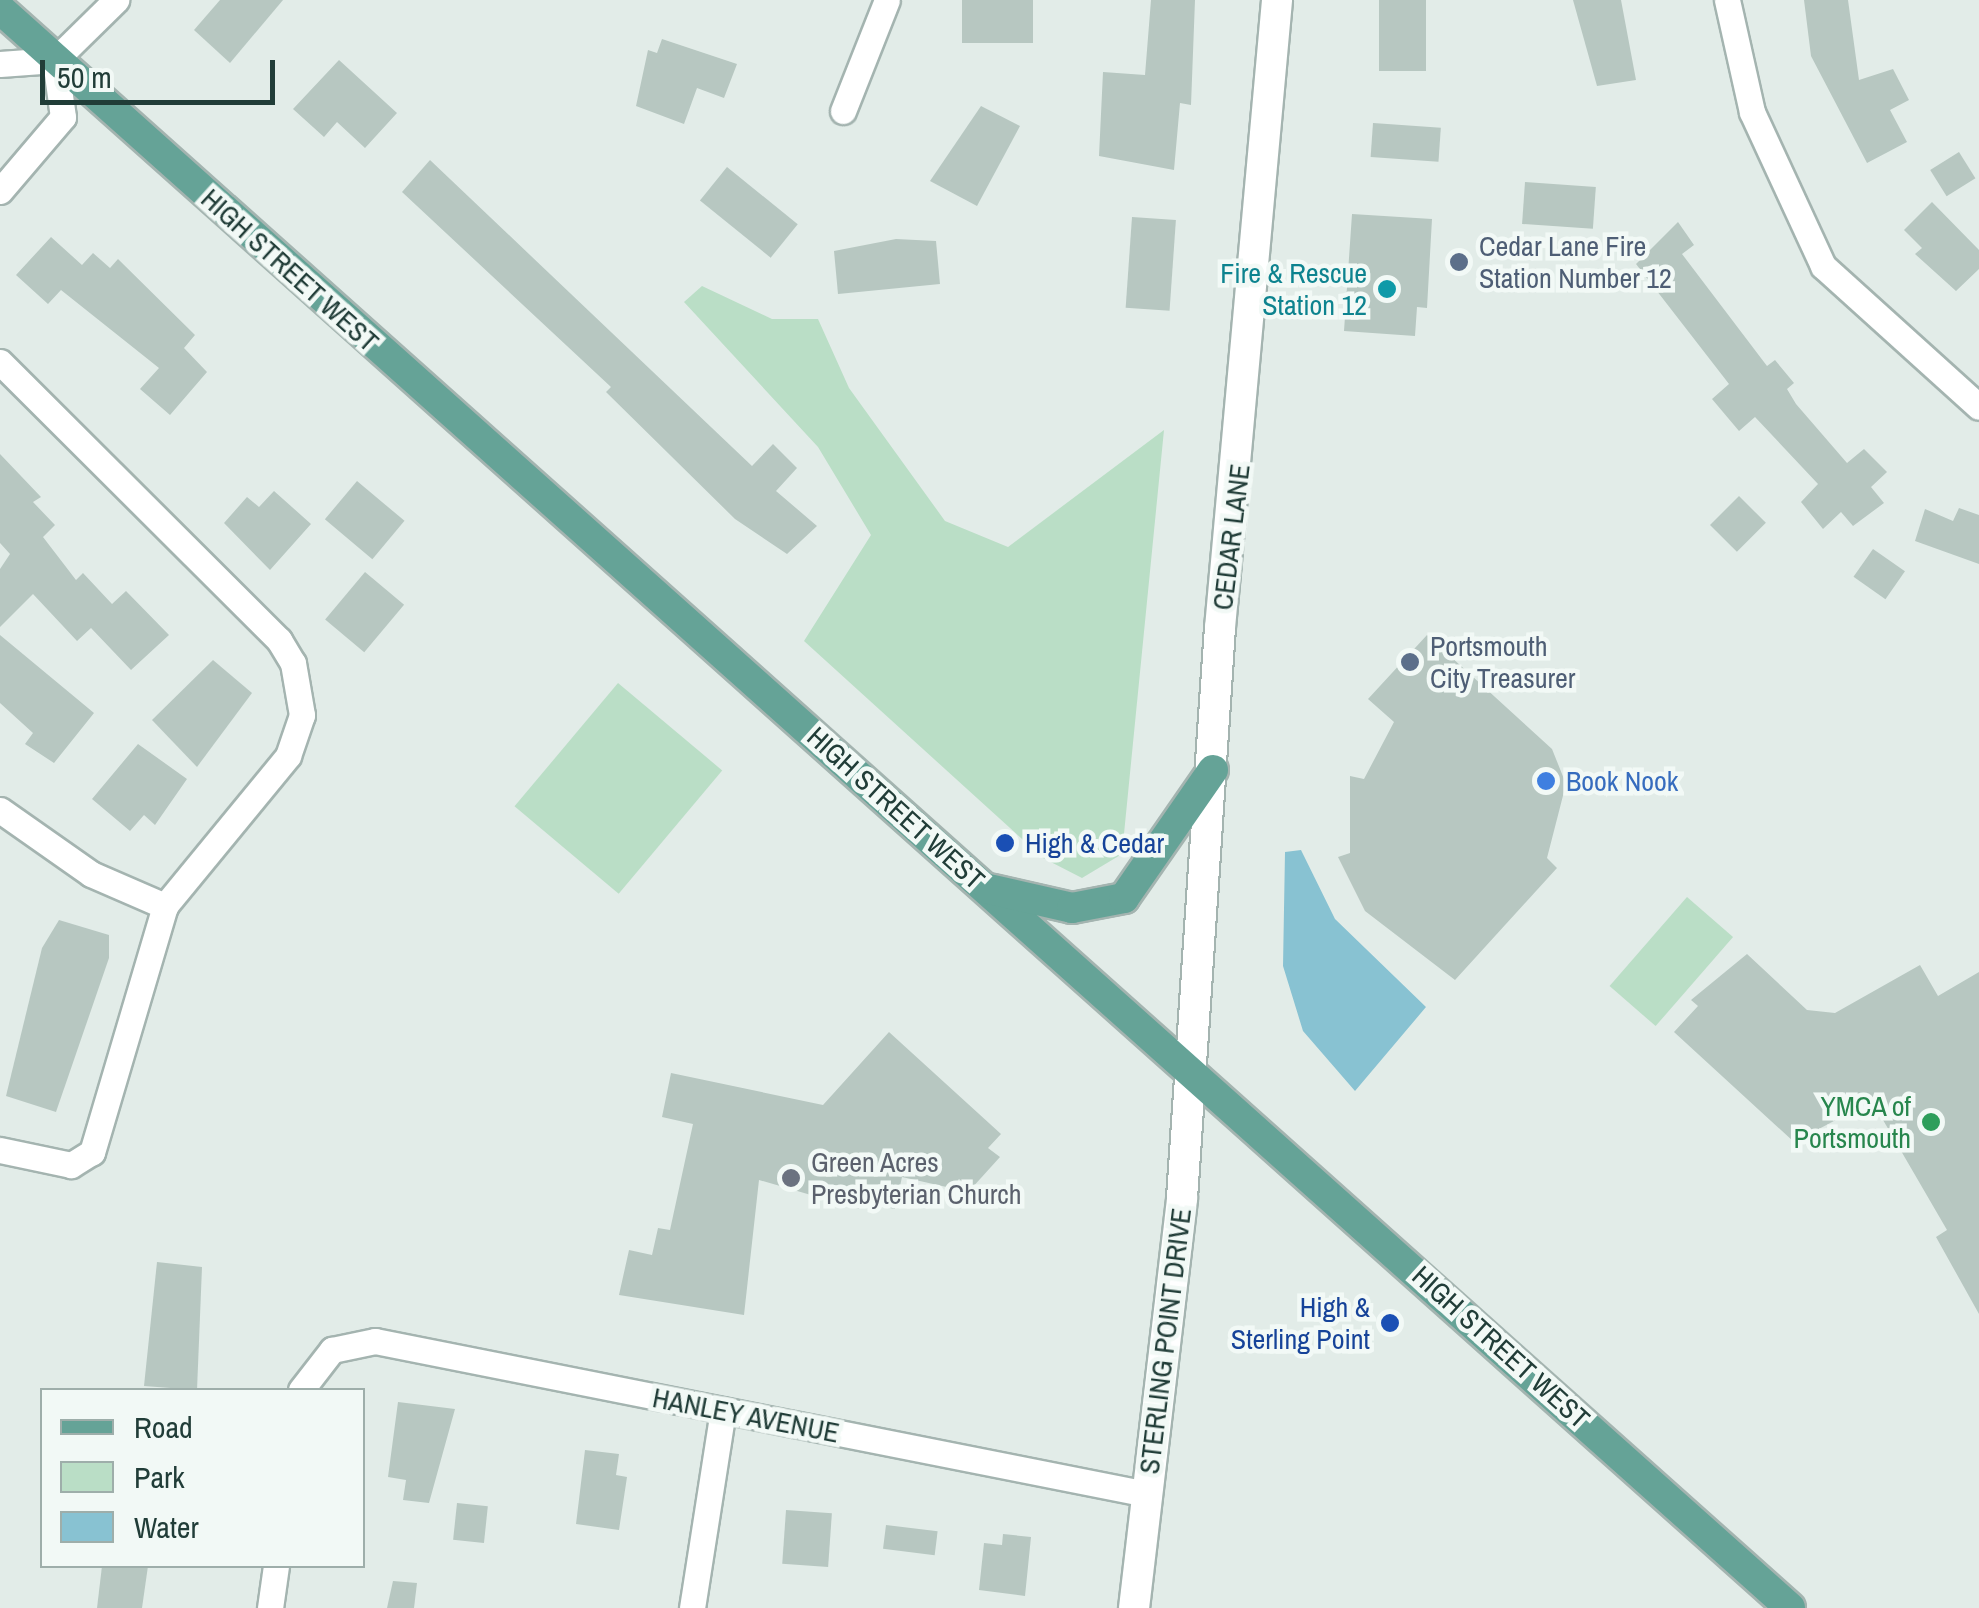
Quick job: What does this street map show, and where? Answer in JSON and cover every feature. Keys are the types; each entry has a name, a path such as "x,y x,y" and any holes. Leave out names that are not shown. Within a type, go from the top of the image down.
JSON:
{"main road":[{"name":"CEDAR LANE","path":"1193,1074 1212,770 1278,0"},
{"name":"HIGH STREET WEST","path":"0,9 1790,1608"},
{"path":"986,889 1072,908 1124,898 1212,770"},
{"name":"STERLING POINT DRIVE","path":"1134,1608 1193,1074"}],"street":[{"path":"0,64 55,60 116,0"},
{"path":"844,111 887,0"},
{"path":"1727,0 1752,112 1823,266 1979,406"},
{"path":"0,191 63,117 55,60"},
{"path":"0,362 279,640 301,688 288,756 165,906 92,1152 71,1165 0,1150"},
{"path":"0,810 91,874 165,906"},
{"name":"HANLEY AVENUE","path":"302,1388 312,1368 344,1346 376,1341 1147,1494"},
{"path":"692,1608 723,1410"},
{"path":"270,1608 276,1568"}],"green space":[{"path":"702,286 772,319 818,319 849,388 945,521 1008,547 1164,430 1122,854 1082,878 1043,858 804,641 871,535 818,447 684,302"},
{"path":"618,683 722,770 619,894 515,806"},
{"path":"1687,897 1733,937 1656,1026 1610,986"}],"water":[{"path":"1301,850 1335,919 1426,1007 1355,1091 1303,1031 1283,966 1285,852"}],"building":[{"path":"220,0 283,0 230,63 194,30"},
{"path":"962,0 1033,0 1033,43 962,43"},
{"path":"1151,0 1195,0 1191,105 1180,103 1174,170 1099,156 1103,72 1145,75"},
{"path":"1379,0 1426,0 1426,71 1379,71"},
{"path":"1573,0 1621,0 1636,80 1597,86"},
{"path":"1804,0 1848,0 1859,80 1893,69 1909,100 1890,110 1907,142 1867,163 1811,56"},
{"path":"662,39 737,64 724,98 697,88 684,124 636,106 648,50 657,53"},
{"path":"339,60 397,113 365,148 337,122 324,137 293,109"},
{"path":"981,106 1020,126 977,206 930,181"},
{"path":"1373,123 1441,128 1438,162 1371,157"},
{"path":"1959,152 1975,178 1947,196 1930,170"},
{"path":"430,160 752,466 773,444 797,468 776,491 817,526 787,554 735,519 606,392 611,387 402,192"},
{"path":"727,167 798,224 771,258 700,200"},
{"path":"1525,182 1596,187 1593,229 1522,224"},
{"path":"1932,202 1979,250 1979,269 1956,291 1915,254 1922,248 1904,230"},
{"name":"Fire & Rescue Station 12","path":"1352,214 1432,219 1427,308 1417,307 1415,336 1344,331"},
{"path":"1132,217 1176,220 1170,311 1126,308"},
{"path":"1678,222 1694,245 1682,254 1767,366 1775,360 1794,383 1787,389 1796,404 1847,463 1864,449 1887,472 1871,487 1884,503 1853,526 1841,512 1823,529 1801,502 1818,484 1755,417 1739,431 1712,399 1729,384 1636,264"},
{"path":"51,237 82,265 93,253 110,268 118,259 195,335 184,348 207,372 170,415 140,389 159,368 61,290 48,304 16,275"},
{"path":"896,239 936,241 940,284 838,294 834,251"},
{"path":"0,454 41,497 33,502 55,525 43,537 76,580 83,573 112,604 126,591 169,635 131,670 91,628 77,641 33,594 0,627 0,569 10,554 0,543"},
{"path":"357,481 404,521 372,559 325,519"},
{"path":"274,491 311,524 270,570 224,523 247,497 259,507"},
{"path":"1739,496 1766,523 1737,552 1710,525"},
{"path":"1959,508 1979,515 1979,564 1915,541 1925,509 1953,521"},
{"path":"1873,549 1905,571 1885,599 1853,577"},
{"path":"365,572 404,605 364,652 325,619"},
{"path":"0,635 94,713 54,763 25,744 33,733 0,703"},
{"path":"1427,635 1552,749 1566,784 1547,858 1557,868 1455,980 1365,911 1338,857 1350,853 1350,776 1364,779 1394,722 1368,699"},
{"path":"213,660 252,693 197,767 152,720"},
{"path":"138,744 187,779 155,825 144,815 130,831 92,799"},
{"path":"59,920 109,935 109,958 56,1112 6,1096 42,948"},
{"name":"YMCA of Portsmouth","path":"1747,954 1807,1010 1835,1013 1920,965 1938,996 1979,972 1979,1314 1936,1237 1947,1230 1872,1101 1794,1142 1674,1032 1698,1006 1691,1000"},
{"name":"Green Acres Presbyterian Church","path":"889,1032 1001,1134 988,1148 1000,1157 971,1189 959,1179 951,1188 902,1177 895,1209 861,1202 859,1209 759,1180 744,1315 619,1295 629,1250 652,1255 658,1228 670,1230 693,1124 662,1117 671,1073 823,1105"},
{"path":"157,1262 202,1267 197,1388 144,1386"},
{"path":"398,1402 455,1409 429,1503 403,1500 406,1480 388,1477"},
{"path":"585,1450 619,1454 616,1475 627,1477 619,1530 576,1524"},
{"path":"457,1503 488,1506 484,1543 453,1540"},
{"path":"786,1510 832,1513 828,1567 782,1564"},
{"path":"886,1525 938,1531 935,1555 883,1549"},
{"path":"1003,1534 1031,1537 1025,1596 979,1590 984,1543 1002,1545"},
{"path":"102,1568 148,1568 142,1608 97,1608"},
{"path":"393,1581 417,1583 414,1608 387,1608"}],"place":[{"name":"Cedar Lane Fire Station Number 12","path":"1459,262"},
{"name":"Fire & Rescue Station 12","path":"1387,289"},
{"name":"Portsmouth City Treasurer","path":"1410,662"},
{"name":"Book Nook","path":"1546,781"},
{"name":"High & Cedar","path":"1005,843"},
{"name":"YMCA of Portsmouth","path":"1931,1122"},
{"name":"Green Acres Presbyterian Church","path":"791,1178"},
{"name":"High & Sterling Point","path":"1390,1323"}]}
